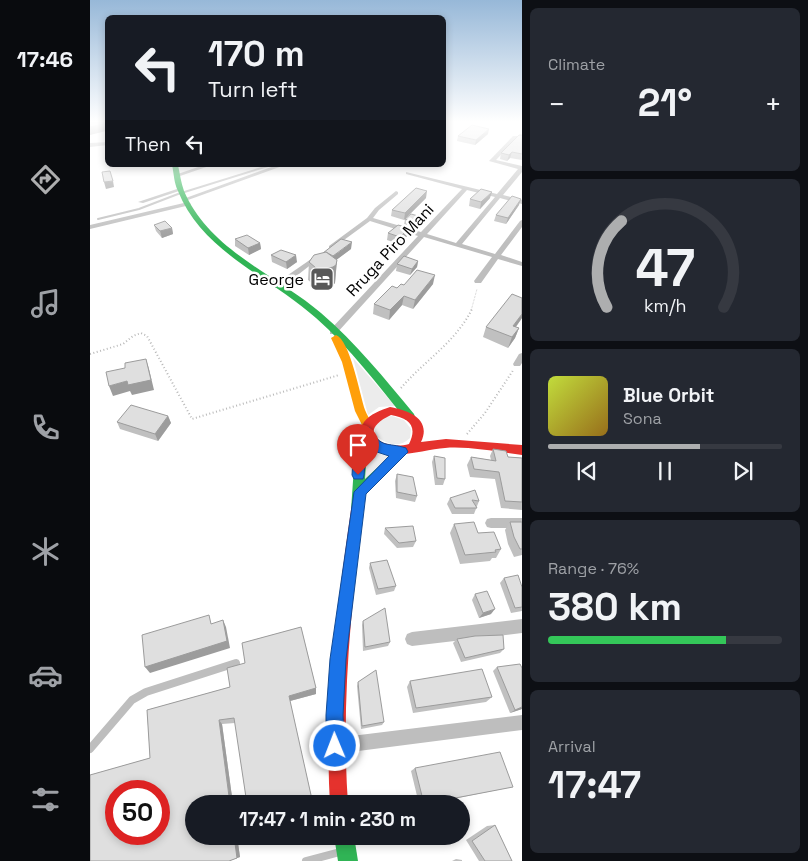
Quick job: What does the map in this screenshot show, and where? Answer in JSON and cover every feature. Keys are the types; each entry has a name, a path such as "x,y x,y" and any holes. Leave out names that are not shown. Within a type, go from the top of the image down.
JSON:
{"street":[{"path":"458,245 522,168 497,162"},
{"path":"90,227 276,167"},
{"path":"175,171 184,197 208,232 230,252 309,307 363,360 419,427 446,443"},
{"path":"408,173 522,202"},
{"name":"Rruga Piro Mani","path":"334,332 466,188"},
{"path":"278,286 370,219 377,209 396,193"},
{"path":"141,202 184,197"},
{"path":"370,219 522,264"},
{"path":"478,281 522,222"},
{"path":"334,332 350,371 360,411 370,440 378,447 390,451 446,443 522,450"},
{"path":"339,795 334,715 338,659 360,492 358,475 360,446 371,417 385,412 401,412 410,417"},
{"path":"360,492 418,442 420,435 419,427"},
{"path":"491,523 522,523"},
{"path":"412,639 522,626"},
{"path":"335,746 522,722"}],"lane":[{"path":"175,171 197,167"},
{"path":"90,749 132,700 146,692 236,663"},
{"path":"306,861 347,856"}],"path":[{"path":"394,398 409,377 448,345 468,319 475,300 478,281"},
{"path":"90,354 123,344 140,333 147,336 192,419 350,371"},
{"path":"459,444 486,413 519,360"}],"shaded area":[{"path":"353,358 395,406 379,407 368,415"},
{"path":"392,416 404,420 411,429 410,438 406,441 393,444 376,436 374,426 380,418"},
{"path":"368,446 391,455 365,480"}],"building":[{"path":"110,171 113,181 104,182 102,172"},
{"path":"416,188 427,191 405,213 392,210"},
{"path":"481,189 492,192 481,202 470,199"},
{"path":"512,196 521,199 508,218 496,215"},
{"path":"411,214 422,217 416,222 405,219"},
{"path":"165,221 172,228 160,231 154,225"},
{"path":"398,225 409,228 400,237 388,233"},
{"path":"247,235 260,243 248,248 235,239"},
{"path":"341,239 352,242 333,256 326,252 323,253"},
{"path":"281,250 296,255 286,262 271,255"},
{"path":"326,252 337,260 336,265 333,267 325,269 316,268 309,262 314,255"},
{"path":"404,256 418,261 412,269 397,264"},
{"path":"417,270 435,275 415,300 404,296 390,310 374,304 392,286 397,288 401,284 404,285"},
{"path":"512,294 522,298 522,314 513,326 519,328 512,337 486,327"},
{"path":"146,359 151,380 128,385 127,381 109,386 106,372 125,368 125,363"},
{"path":"131,405 168,416 155,434 117,422"},
{"path":"493,449 506,451 508,457 522,458 522,502 505,501 499,472 474,469 471,457 496,461"},
{"path":"434,456 445,458 445,479 437,478"},
{"path":"397,474 413,477 417,496 397,492"},
{"path":"475,490 479,501 472,500 477,508 455,508 450,498"},
{"path":"474,522 478,533 494,532 501,549 495,550 496,552 465,555 454,524"},
{"path":"510,522 522,522 522,549 520,549 514,537"},
{"path":"413,526 416,541 399,543 385,528"},
{"path":"387,560 396,586 378,589 370,563"},
{"path":"518,575 522,587 522,607 515,608 504,578"},
{"path":"487,591 495,609 483,613 475,594"},
{"path":"385,608 390,642 365,647 363,621"},
{"path":"209,615 211,624 223,620 227,641 145,667 142,635"},
{"path":"301,627 316,688 289,696 311,795 246,795 234,718 219,720 229,795 185,795 185,845 235,845 237,858 229,861 90,861 90,775 150,758 147,710 230,687 227,668 245,663 242,643"},
{"path":"503,635 504,649 465,658 457,639 475,636"},
{"path":"520,664 522,668 522,707 515,710 497,667"},
{"path":"482,669 492,697 416,708 410,681"},
{"path":"376,670 384,722 362,726 358,682"},
{"path":"500,752 513,787 470,795 422,795 415,768"},
{"path":"495,825 512,861 485,861 472,841"}],"waterway":[{"path":"98,219 139,209 178,194 265,167"}],"traffic: fast":[{"path":"175,167 181,191 191,211 205,229 241,260 301,301 318,315 354,351 410,417"},
{"path":"357,510 361,452 366,432"},
{"path":"360,492 402,452"},
{"path":"345,845 348,861"}],"traffic: slow":[{"path":"336,338 347,362 360,411 367,424"}],"traffic: jam":[{"path":"390,411 406,415 417,424 419,435 413,447 390,450 379,446 367,433 368,425 375,417 390,411"},
{"path":"412,448 446,443 522,450"},
{"path":"339,795 336,730 337,693 343,621 357,510"}],"place":[{"name":"George","path":"322,279"}],"route":[{"path":"335,746 334,715 338,659 348,571 360,492 402,452 378,447 370,440 366,432 360,446 358,475"}]}
